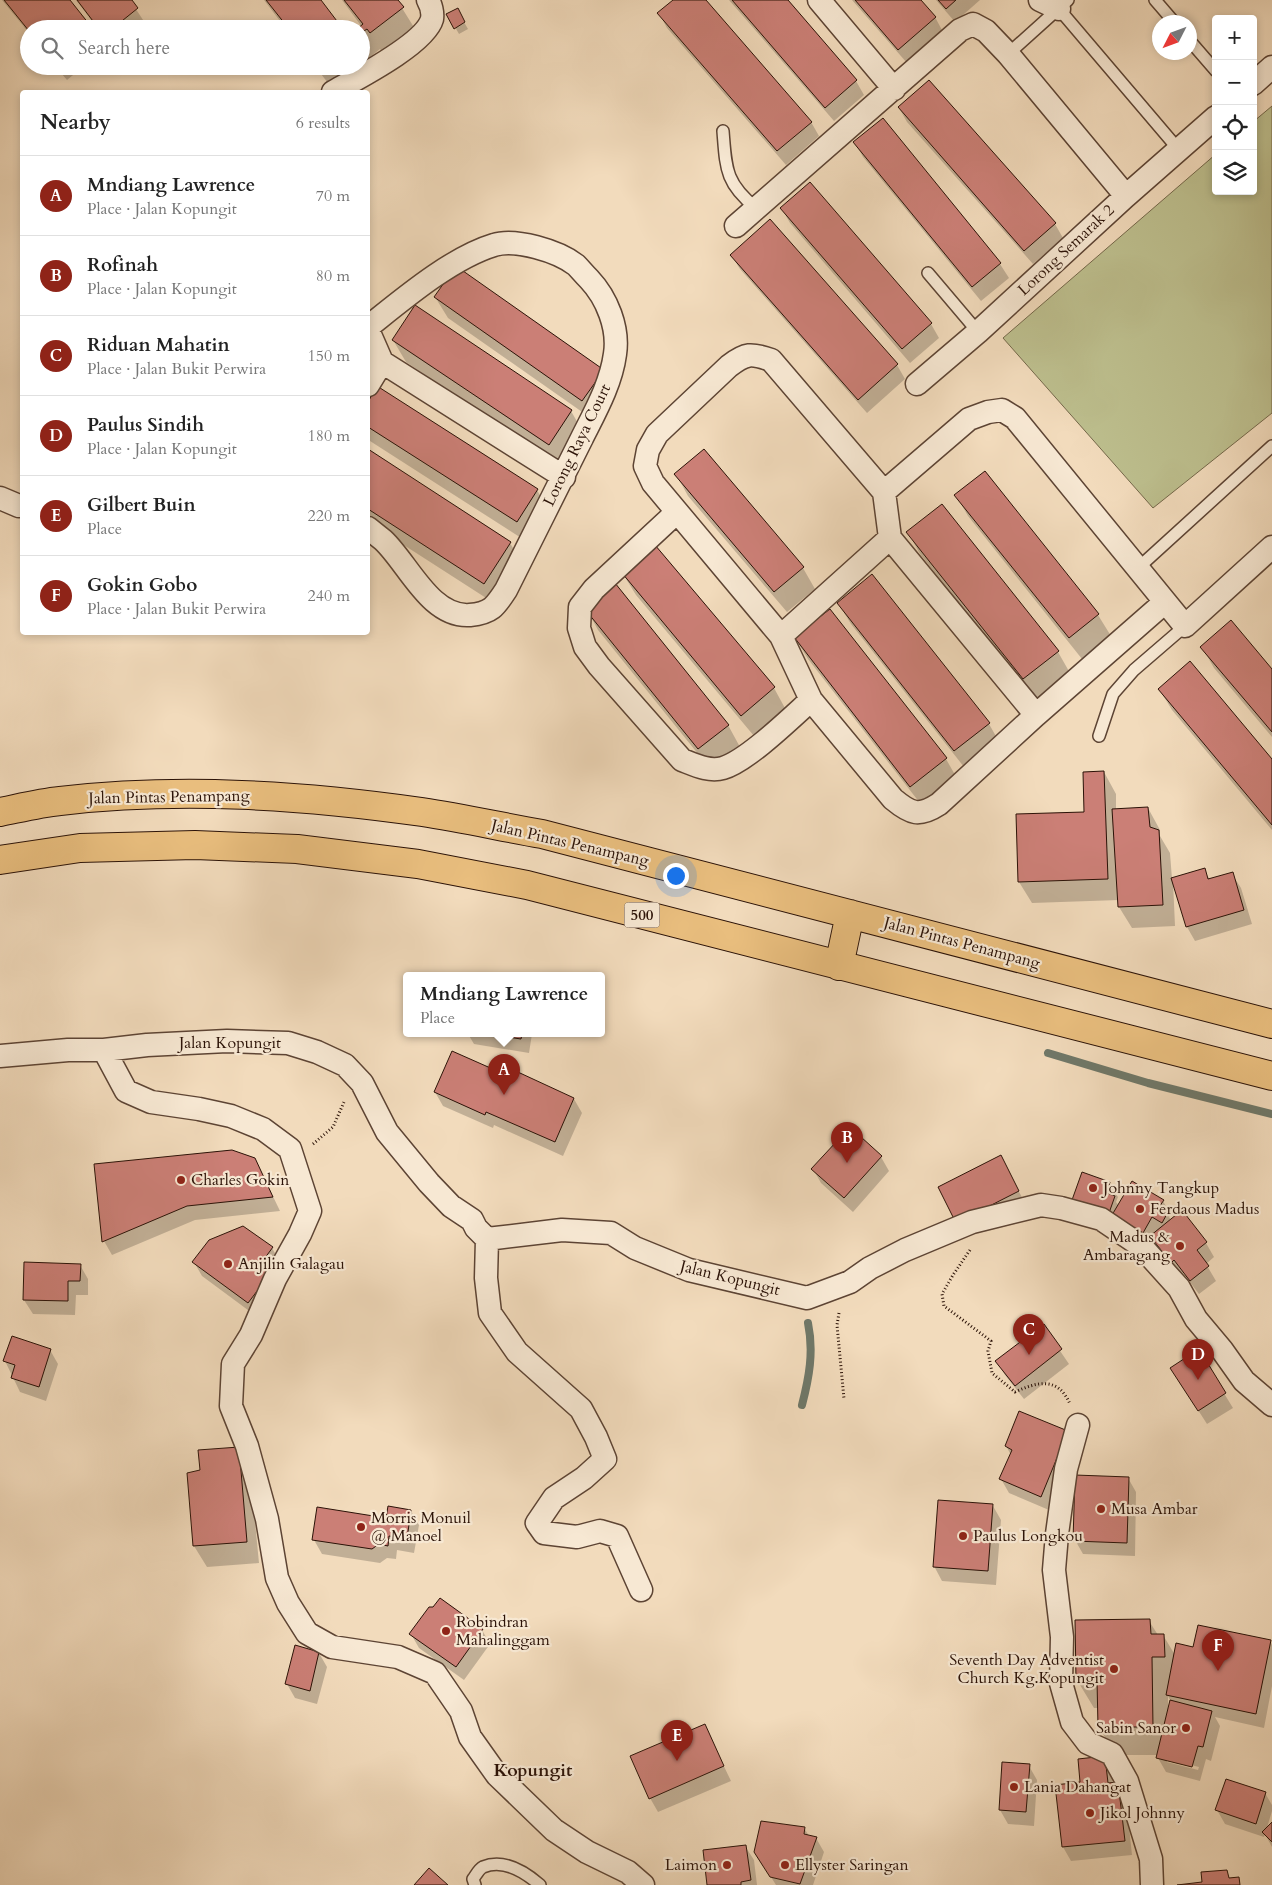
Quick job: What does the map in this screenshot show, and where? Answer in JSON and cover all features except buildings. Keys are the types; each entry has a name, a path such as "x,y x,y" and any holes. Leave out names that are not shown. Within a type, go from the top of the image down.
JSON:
{"main road":[{"name":"Jalan Pintas Penampang","path":"0,812 58,801 206,793 286,796 424,812 542,834 1272,1024"},
{"name":"500","path":"0,860 80,848 195,845 297,849 418,864 527,885 1272,1076"},
{"path":"839,966 850,914"}],"street":[{"path":"370,70 412,42 425,30 432,18 431,4 428,0"},
{"path":"819,0 894,88"},
{"path":"736,226 960,30 973,24 986,31 1008,54 1126,196"},
{"path":"1257,80 1272,67"},
{"path":"336,90 362,75"},
{"name":"Lorong Semarak 2","path":"916,384 978,332 1126,196 1212,121"},
{"name":"Lorong Raya Court","path":"370,327 431,279 456,263 495,244 517,243 542,248 574,264 596,286 610,312 616,334 616,354 611,374 597,408 506,590 497,604 488,612 460,616 440,605 423,591 384,540 370,530"},
{"path":"370,334 382,362 564,477"},
{"path":"1036,715 890,538 884,492 771,360 756,355 742,356 657,434 648,450 645,466 653,483 781,636 811,700 894,799 907,810 918,813 928,811 939,804 1036,715 1165,602"},
{"path":"370,382 382,362"},
{"path":"884,492 969,420 988,412 1002,410 1015,418 1184,626 1272,547"},
{"path":"677,512 594,589 580,607 579,628 585,647 594,660 682,760 700,768 722,768 742,760 811,700"},
{"path":"781,636 890,538"},
{"name":"Jalan Kopungit","path":"0,1056 68,1050 104,1050 147,1045 227,1041 288,1043 316,1052 345,1065 362,1083 387,1132 429,1183 451,1206 472,1220 476,1228 487,1239 562,1230 611,1233 635,1248 689,1270 807,1298 850,1282 870,1268 905,1250 972,1222 1041,1206 1083,1213 1101,1219 1141,1246 1179,1288 1196,1319 1222,1350 1244,1381 1272,1405"},
{"path":"104,1050 126,1091 151,1102 231,1116 263,1129 290,1150 310,1211 300,1234 275,1279 251,1335 232,1364 231,1406 247,1446 268,1519 276,1578 288,1603 307,1633 332,1647 398,1658 435,1673 461,1711 470,1737 497,1775 554,1830 587,1852 628,1872 643,1885"},
{"path":"487,1239 486,1278 490,1313 516,1352 581,1409 605,1459 584,1478 554,1498 537,1523 544,1533 577,1537 600,1531 617,1536 641,1590"},
{"path":"1078,1425 1066,1469 1054,1570 1062,1637 1061,1683 1072,1722 1088,1743 1112,1754 1127,1781 1150,1858 1152,1885"}],"lane":[{"path":"1155,0 1168,15"},
{"path":"1008,54 1055,3 1179,150"},
{"path":"1197,49 1212,67"},
{"path":"723,131 726,162 730,179 744,199 756,208"},
{"path":"928,273 978,332"},
{"path":"1137,569 1272,446"},
{"path":"1099,736 1113,694 1134,670 1184,626"},
{"path":"475,1885 473,1879 481,1868 500,1863 525,1873 540,1885"}],"path":[{"path":"293,1160 333,1126 345,1101 362,1083"},
{"path":"975,1243 942,1294 944,1306 991,1341 988,1351 992,1373 1015,1392 1033,1384 1044,1383 1058,1386 1066,1396 1078,1425"},
{"path":"844,1399 837,1325 842,1287 850,1282"}],"green space":[{"path":"1272,106 1272,413 1153,508 1003,338 1212,157 1212,195 1257,195 1257,119"}],"waterway":[{"path":"1048,1053 1148,1083 1272,1114"},
{"path":"802,1405 810,1365 811,1344 808,1323"}],"place":[{"name":"Mndiang Lawrence","path":"504,1095"},
{"name":"Rofinah","path":"847,1163"},
{"name":"Charles Gokin","path":"181,1180"},
{"name":"Johnny Tangkup","path":"1093,1188"},
{"name":"Ferdaous Madus","path":"1140,1209"},
{"name":"Madus & Ambaragang","path":"1180,1246"},
{"name":"Anjilin Galagau","path":"228,1264"},
{"name":"Riduan Mahatin","path":"1029,1355"},
{"name":"Paulus Sindih","path":"1198,1380"},
{"name":"Musa Ambar","path":"1101,1509"},
{"name":"Morris Monuil @ Manoel","path":"361,1527"},
{"name":"Paulus Longkou","path":"963,1536"},
{"name":"Robindran Mahalinggam","path":"446,1631"},
{"name":"Seventh Day Adventist Church Kg.Kopungit","path":"1114,1669"},
{"name":"Gokin Gobo","path":"1218,1671"},
{"name":"Sabin Sanor","path":"1186,1728"},
{"name":"Gilbert Buin","path":"677,1761"},
{"name":"Lania Dahangat","path":"1014,1787"},
{"name":"Jikol Johnny","path":"1090,1813"},
{"name":"Laimon","path":"727,1865"},
{"name":"Ellyster Saringan","path":"785,1865"}],"district":[{"name":"Kopungit","path":"533,1770"}]}
